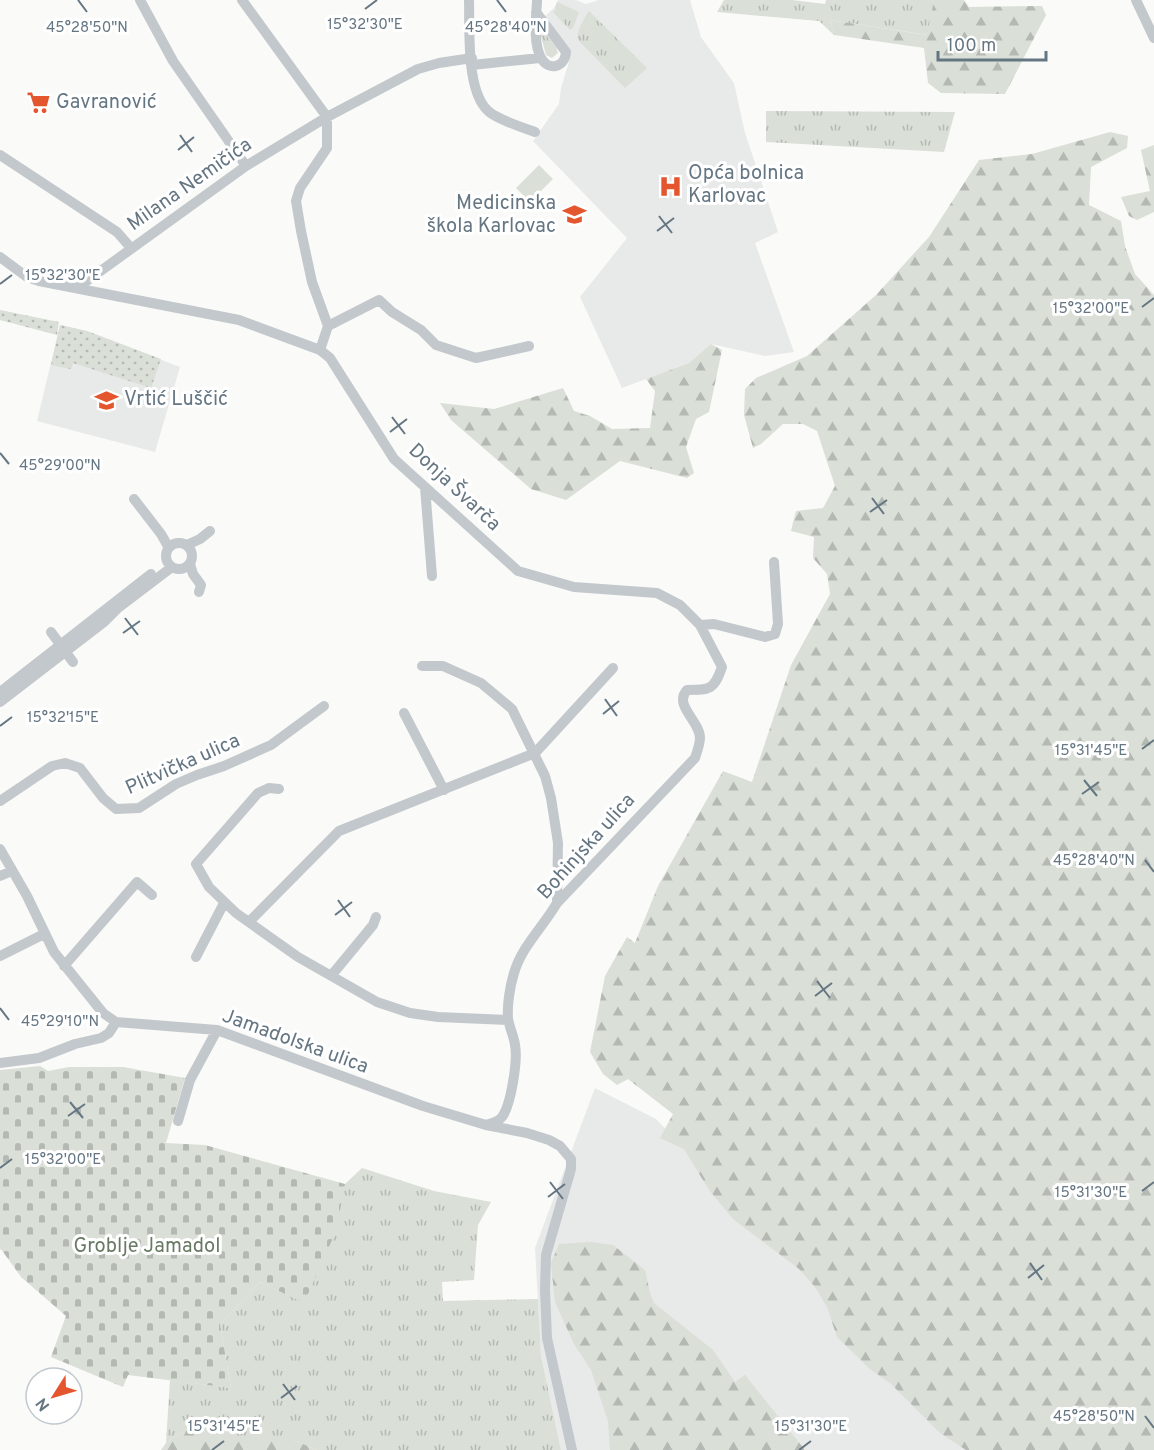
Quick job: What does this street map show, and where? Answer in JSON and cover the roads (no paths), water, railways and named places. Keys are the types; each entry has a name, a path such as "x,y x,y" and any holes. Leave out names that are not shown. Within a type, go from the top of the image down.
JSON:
{"street":[{"path":"140,0 173,61 246,166"},
{"path":"0,257 27,276 39,281 238,320 320,350 328,326 312,282 300,231 296,201 300,188 327,148 327,117 243,0"},
{"path":"469,0 475,90 481,104 492,114 535,132"},
{"path":"536,12 566,52 566,60 561,65 547,64 540,58 535,31 536,12 537,0"},
{"path":"1136,0 1154,38"},
{"path":"327,117 418,69 440,63 540,58"},
{"name":"Milana Nemičića","path":"77,288 246,166 327,117"},
{"path":"0,155 117,232 131,248"},
{"path":"328,326 379,300 392,312 421,330 436,345 476,358 529,346"},
{"name":"Donja Švarča","path":"320,350 330,358 394,459 518,571 574,587 657,593 680,605 700,626"},
{"path":"425,487 432,576"},
{"path":"134,499 171,546"},
{"path":"189,548 210,531"},
{"path":"181,542 189,548 192,558 189,569 180,569 170,564 166,554 171,546 181,542"},
{"path":"700,626 714,624 765,637 775,634 778,624 774,562"},
{"path":"0,702 63,648 170,564"},
{"path":"189,569 201,585 199,592"},
{"name":"Bohinjska ulica","path":"486,1125 502,1117 512,1087 516,1046 508,1020 510,989 521,955 557,903 695,758 700,739 697,725 682,702 682,695 687,690 705,690 716,682 722,667 715,650 700,626"},
{"path":"51,632 73,662"},
{"path":"0,692 63,648"},
{"path":"422,666 443,666 481,683 512,709 545,776 558,843 557,903"},
{"path":"249,922 339,831 535,753 613,668"},
{"name":"Plitvička ulica","path":"0,801 52,766 65,763 80,768 103,798 116,808 139,808 176,784 271,745 324,706"},
{"path":"404,713 444,790"},
{"path":"279,789 269,788 258,794 196,864 209,887 224,903 298,957 377,1002 410,1013 438,1017 508,1020"},
{"path":"0,849 27,896 44,934 64,966 103,1013 116,1022 109,1033 101,1038 75,1044 39,1058 0,1063"},
{"path":"0,876 12,871"},
{"path":"64,966 137,882 152,895"},
{"path":"196,957 224,903"},
{"path":"331,976 374,925 376,917"},
{"path":"0,956 44,934"},
{"name":"Jamadolska ulica","path":"116,1022 217,1030 391,1095 486,1125 527,1133 561,1146 571,1159 571,1169 546,1255 545,1290 547,1338 572,1450"},
{"path":"178,1121 190,1080 217,1030"}],"place":[{"name":"Gavranović","path":"38,103"},
{"name":"Opća bolnica Karlovac","path":"670,186"},
{"name":"Medicinska škola Karlovac","path":"574,215"},
{"name":"Vrtić Luščić","path":"106,400"}],"park label":[{"name":"Groblje Jamadol","path":"147,1247"}]}
